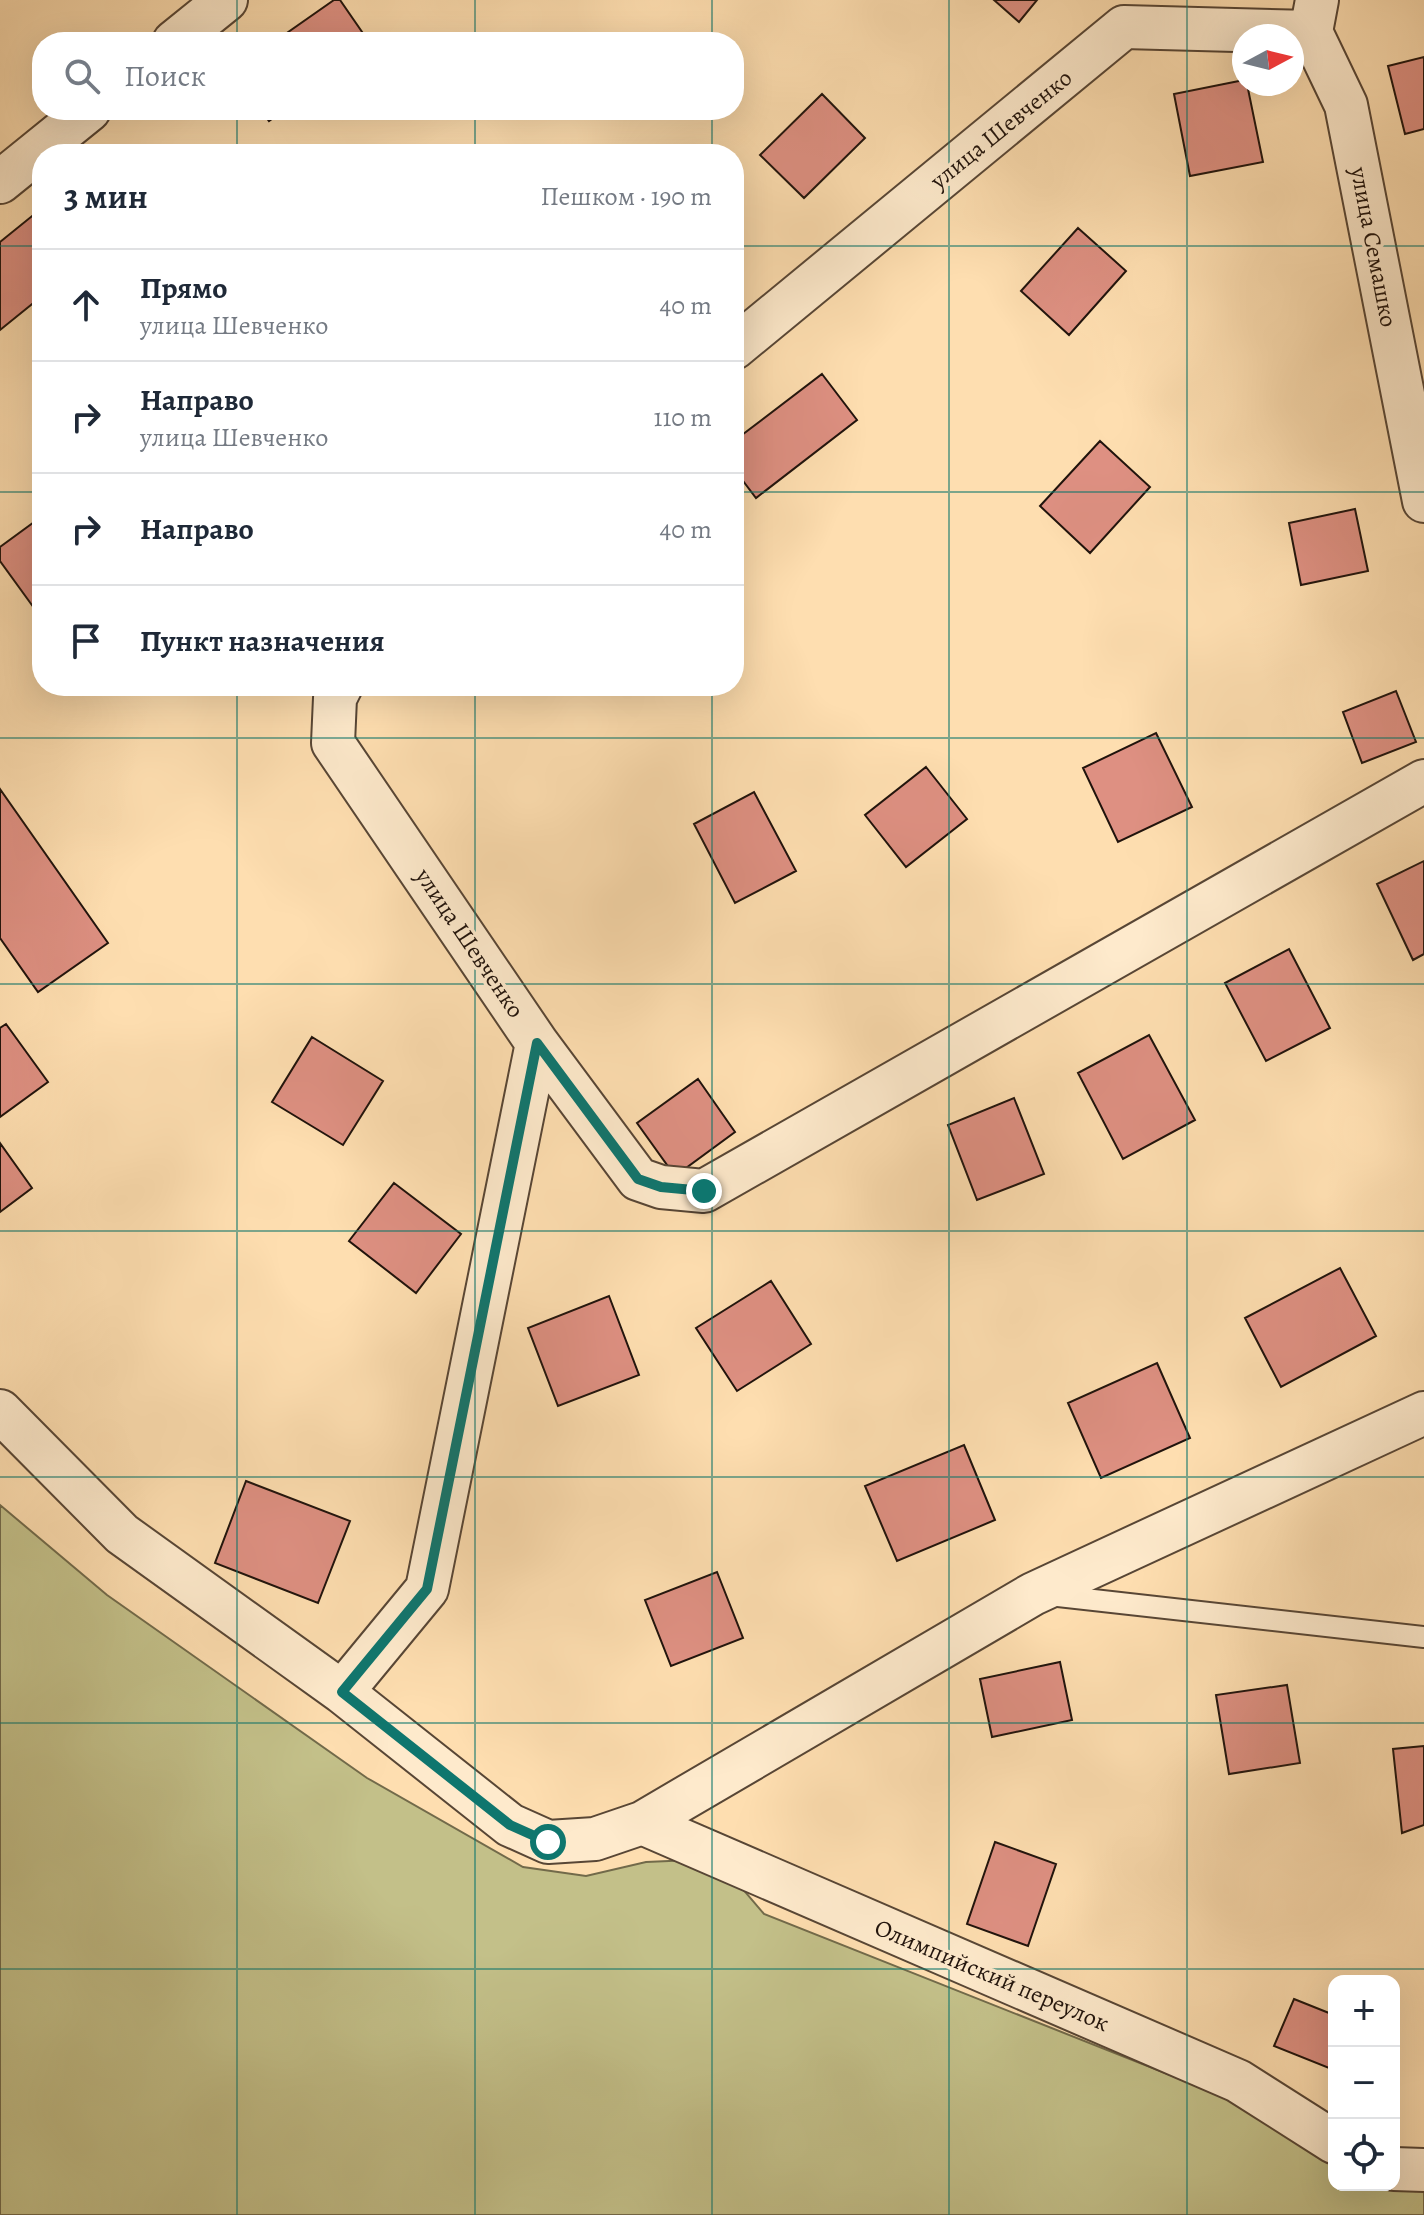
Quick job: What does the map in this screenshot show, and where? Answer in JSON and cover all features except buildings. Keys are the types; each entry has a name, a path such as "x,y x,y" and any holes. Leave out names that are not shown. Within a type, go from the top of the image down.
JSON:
{"street":[{"path":"186,32 226,0"},
{"name":"улица Шевченко","path":"744,340 1157,0"},
{"path":"1124,27 1314,16"},
{"name":"улица Семашко","path":"1314,16 1346,105 1424,501"},
{"path":"47,144 77,120"},
{"path":"0,182 32,156"},
{"name":"улица Шевченко","path":"336,696 333,743 537,1043 427,1589 342,1692"},
{"path":"537,1043 638,1179 661,1187 704,1191 1424,781"},
{"path":"0,1411 122,1534 342,1692 510,1825 548,1842 595,1839 642,1823 1033,1594 1424,1413"},
{"name":"Олимпийский переулок","path":"642,1823 1238,2081 1328,2138"},
{"path":"1400,2169 1424,2170"}],"lane":[{"path":"1033,1594 1424,1637"}],"shaded area":[{"path":"0,1505 107,1595 367,1778 523,1867 586,1876 646,1862 692,1860 730,1874 764,1914 1328,2138 1328,2191 1400,2191 1400,2183 1424,2176 1424,2215 0,2215"}],"route":[{"path":"548,1842 510,1825 342,1692 427,1589 537,1043 638,1179 661,1187 704,1191"}]}
